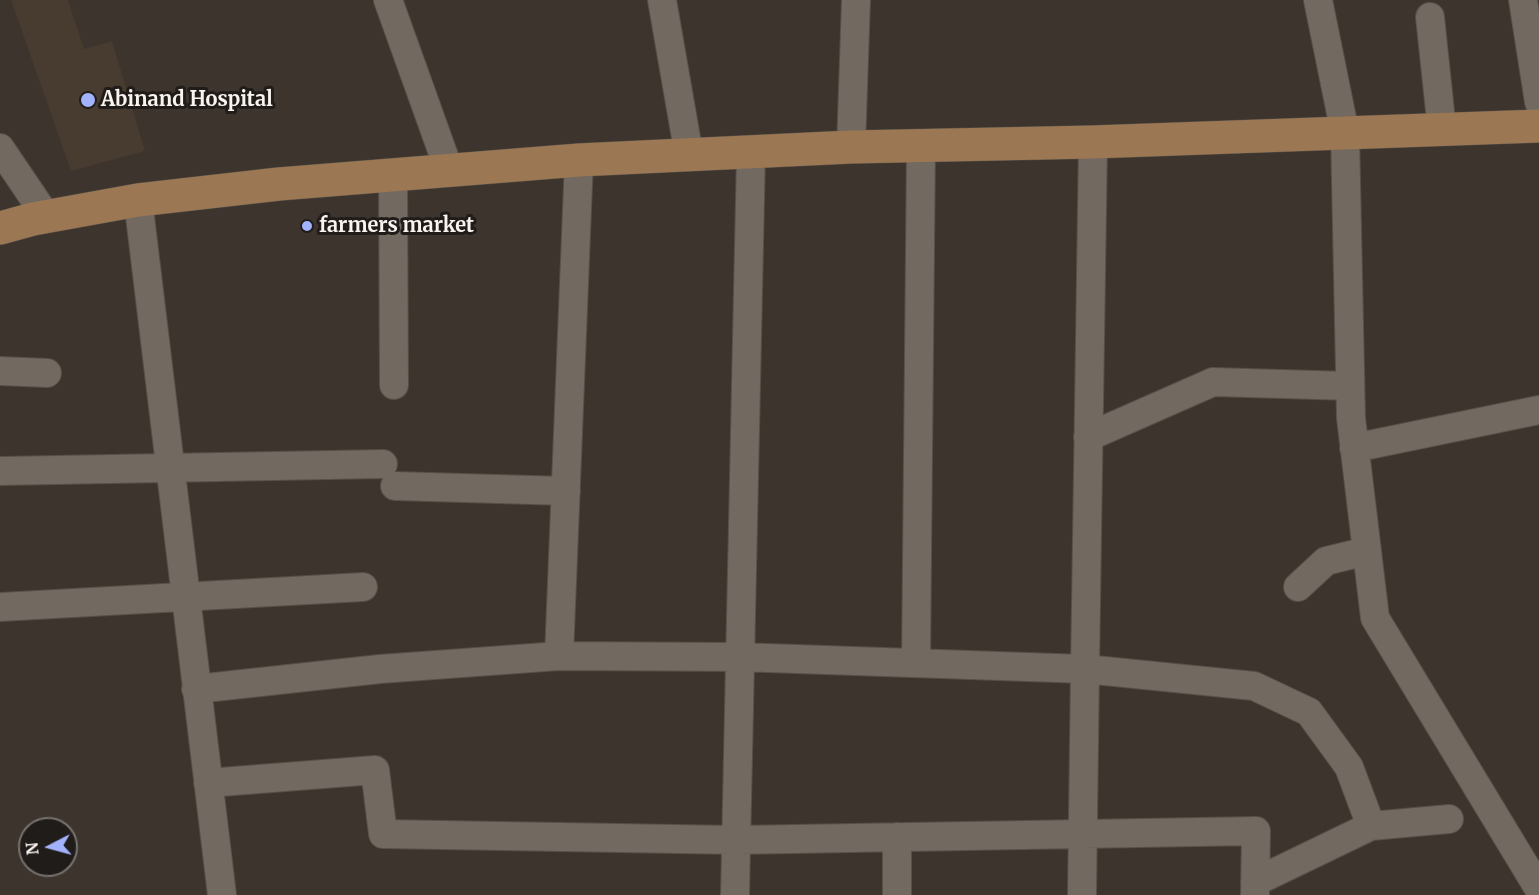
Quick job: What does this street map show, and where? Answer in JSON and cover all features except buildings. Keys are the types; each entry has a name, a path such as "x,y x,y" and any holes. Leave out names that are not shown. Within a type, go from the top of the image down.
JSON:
{"main road":[{"path":"0,228 46,216 138,200 393,174 579,160 851,147 1093,142 1539,126"}],"street":[{"path":"388,0 449,170"},
{"path":"662,0 689,155"},
{"path":"851,147 856,0"},
{"path":"1318,0 1345,133 1350,386 1354,448 1375,618 1539,889"},
{"path":"1523,0 1539,102"},
{"path":"1430,17 1442,130"},
{"path":"1082,895 1093,142"},
{"path":"916,663 921,146"},
{"path":"0,148 46,216"},
{"path":"735,895 752,153"},
{"path":"559,656 579,160"},
{"path":"393,174 394,385"},
{"path":"138,200 222,895"},
{"path":"0,371 47,373"},
{"path":"1088,437 1213,382 1350,386"},
{"path":"1354,448 1539,410"},
{"path":"1,471 170,468 389,475 566,491"},
{"path":"1298,587 1326,561 1367,551"},
{"path":"0,607 185,599 363,587"},
{"path":"196,689 380,669 559,656 739,657 1085,669 1254,686 1309,712 1349,767 1371,826"},
{"path":"207,783 375,770 382,834 736,840 1256,831 1255,888 1371,826 1449,819"},
{"path":"897,837 897,895"}],"shaded area":[{"name":"Abinand Hospital","path":"11,0 68,0 84,49 112,41 145,151 71,171"}],"place":[{"name":"Abinand Hospital","path":"88,100"},
{"name":"farmers market","path":"307,226"}]}
